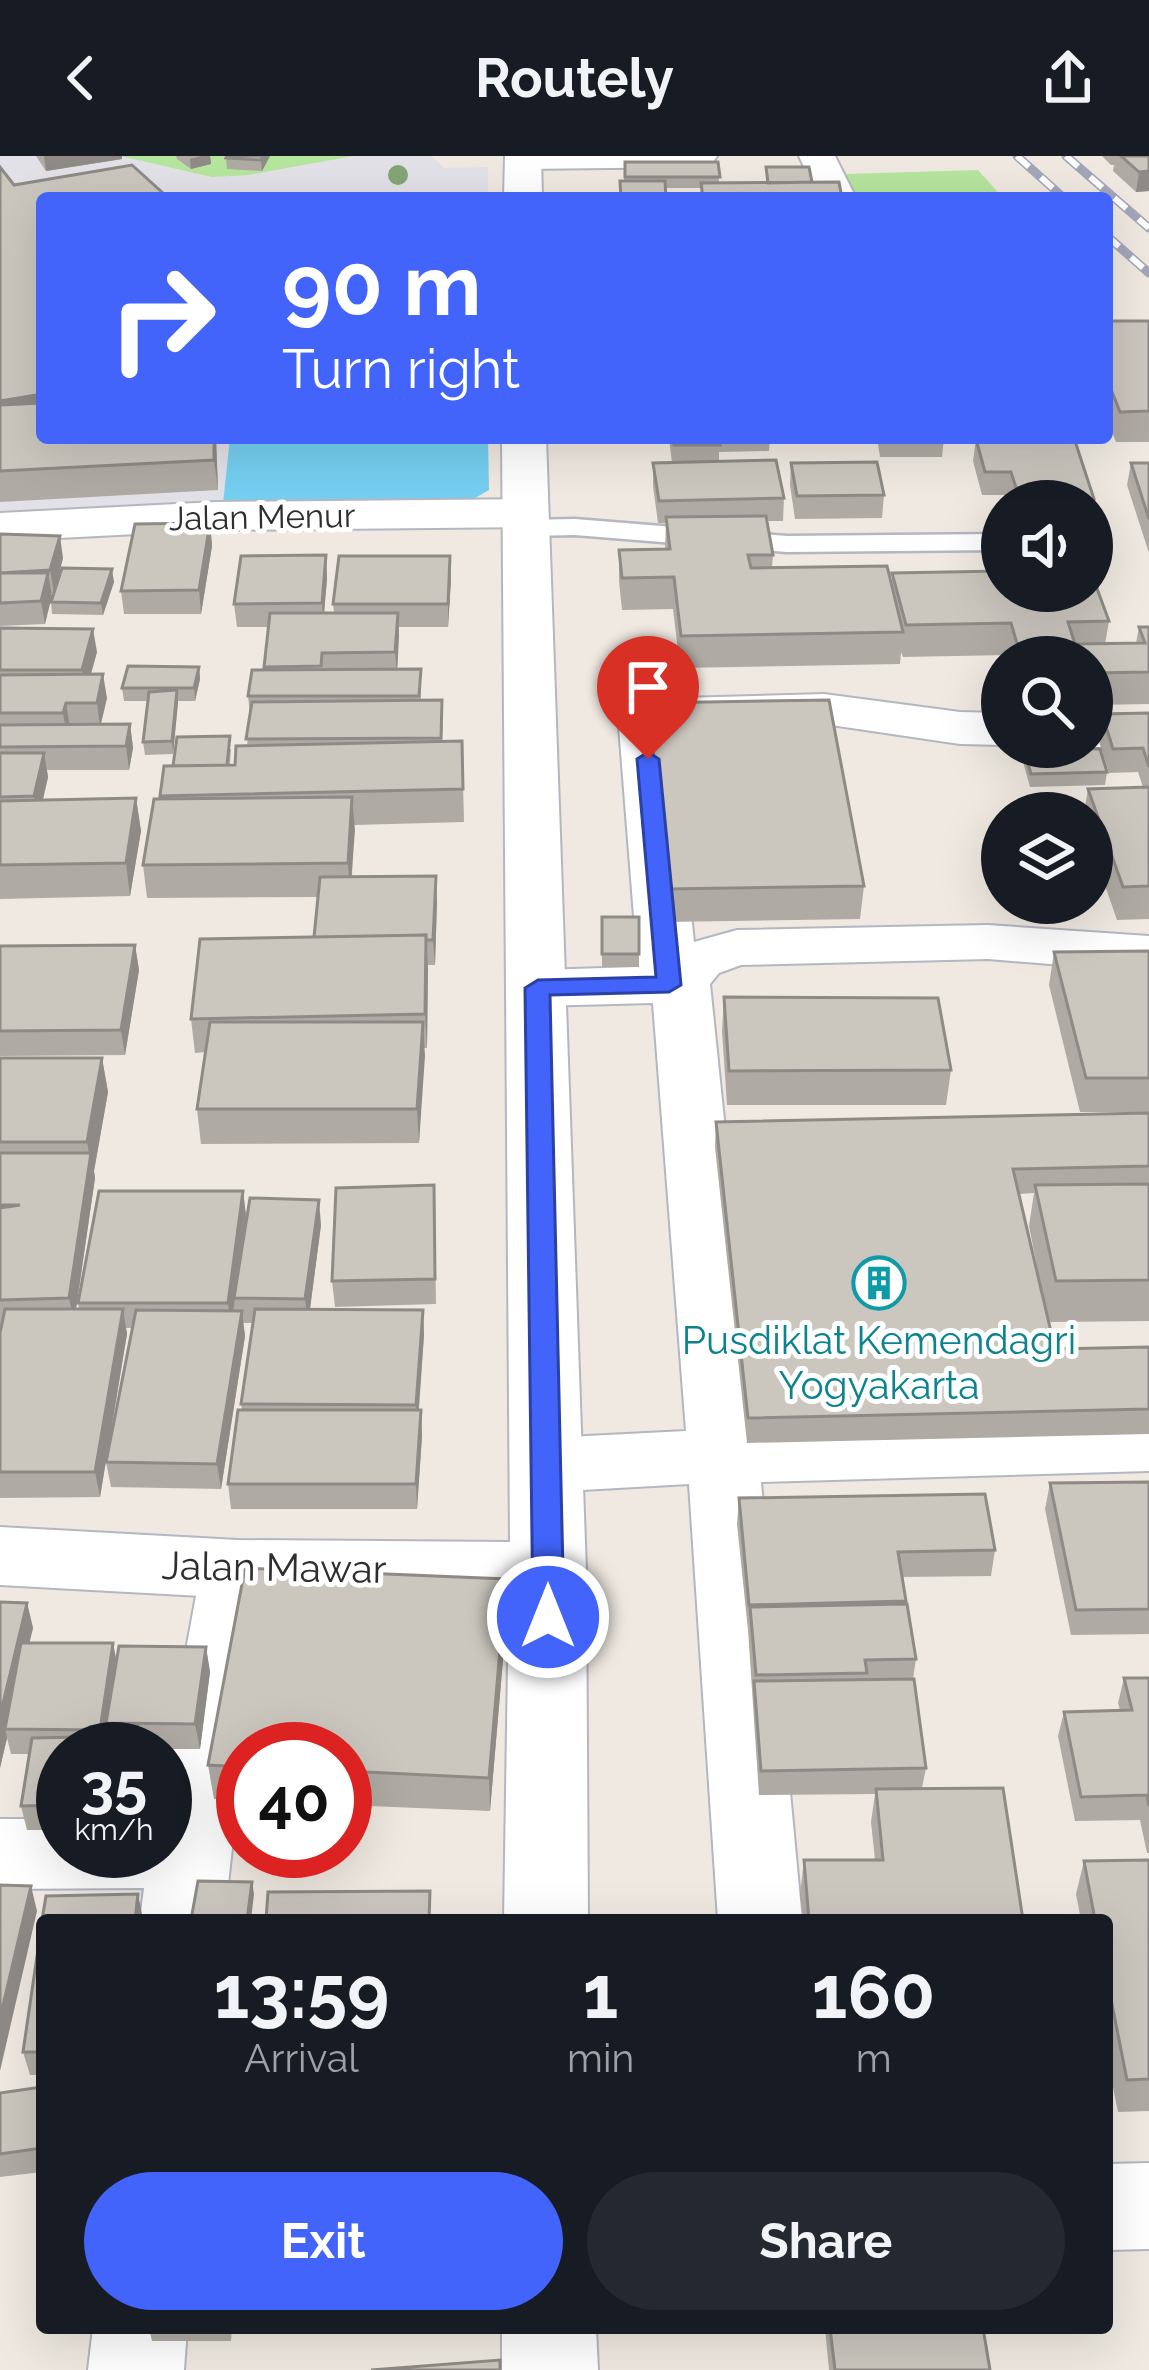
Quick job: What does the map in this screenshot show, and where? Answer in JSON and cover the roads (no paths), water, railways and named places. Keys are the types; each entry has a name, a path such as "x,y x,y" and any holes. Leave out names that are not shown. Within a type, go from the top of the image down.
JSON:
{"street":[{"path":"523,192 523,157 699,156"},
{"path":"817,156 834,192"},
{"path":"524,444 549,1571 546,1914"},
{"name":"Jalan Menur","path":"0,527 217,516 525,520"},
{"path":"760,1914 723,1456 644,714 824,709 981,728"},
{"path":"1113,731 1149,732"},
{"path":"538,988 675,984 698,960 737,948 988,942 1149,954"},
{"path":"547,1465 1149,1445"},
{"name":"Jalan Mawar","path":"0,1556 238,1569 549,1571"},
{"path":"0,1854 186,1887 238,1569"},
{"path":"1113,2207 1149,2206"},
{"path":"136,2370 139,2334"},
{"path":"549,2334 550,2370"}],"lane":[{"path":"525,520 788,544 981,542"}],"water":[{"path":"229,444 488,444 489,490 470,501 223,503"}],"railway":[{"path":"1017,156 1057,192"},
{"path":"1066,156 1108,192"},
{"path":"1113,197 1149,228"},
{"path":"1113,241 1149,273"}],"place":[{"name":"Pusdiklat Kemendagri Yogyakarta","path":"879,1283"}]}
